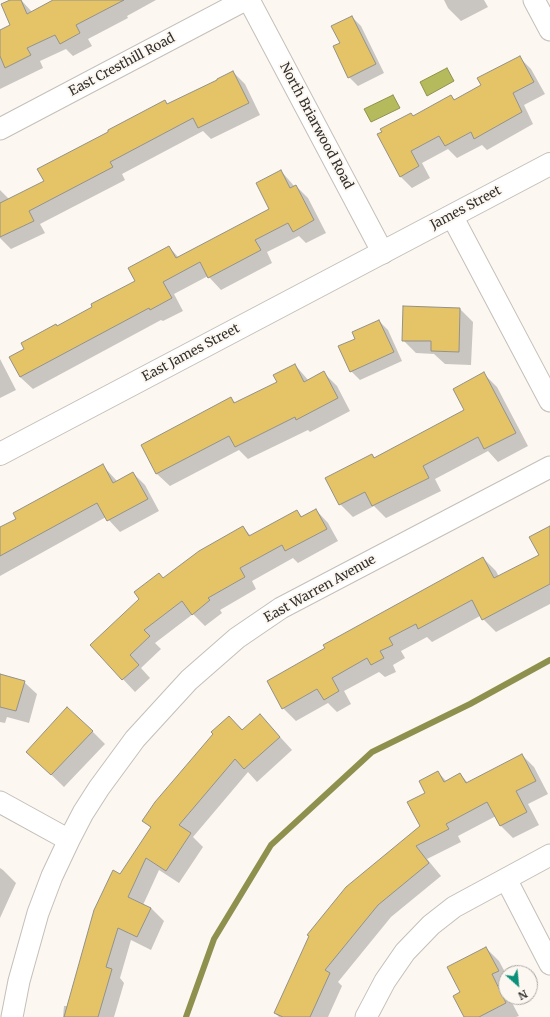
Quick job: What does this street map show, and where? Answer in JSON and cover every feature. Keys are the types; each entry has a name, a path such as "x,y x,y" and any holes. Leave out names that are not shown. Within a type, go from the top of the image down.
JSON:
{"street":[{"name":"East Cresthill Road","path":"0,129 245,0"},
{"name":"North Briarwood Road","path":"249,0 383,253"},
{"path":"534,0 550,30"},
{"name":"James Street","path":"383,253 550,164"},
{"path":"452,216 550,401"},
{"name":"East James Street","path":"0,454 383,253"},
{"name":"East Warren Avenue","path":"12,1017 19,981 38,913 52,876 69,840 99,788 135,739 189,680 236,638 281,608 550,467"},
{"path":"0,802 69,840"},
{"path":"366,1017 389,975 405,952 431,925 454,907 550,855"},
{"path":"506,879 550,964"}],"shaded area":[{"path":"447,68 454,81 427,96 420,82"},
{"path":"393,95 400,108 371,122 364,109"}],"building":[{"path":"10,0 21,0 27,14 53,0 124,0 76,25 80,33 60,44 55,35 27,48 31,55 5,68 0,56 0,30 10,25 1,4"},
{"path":"352,16 376,64 348,78 333,46 340,43 331,26"},
{"path":"520,56 534,82 513,93 522,112 474,139 471,132 445,146 439,136 411,151 419,166 400,177 377,134 382,132 380,129 411,113 413,116 451,95 454,100 481,85 477,78"},
{"path":"233,71 249,103 198,128 193,118 110,162 113,167 29,211 34,221 0,237 0,203 44,181 37,169 165,100 167,104"},
{"path":"281,170 290,188 296,185 314,220 293,232 288,223 255,240 261,250 208,278 200,262 163,282 172,298 150,310 149,308 20,377 9,357 24,349 21,343 92,307 91,304 135,281 128,268 169,246 176,258 269,209 256,183"},
{"path":"403,306 460,308 459,352 431,351 431,341 402,341"},
{"path":"379,320 394,352 350,372 338,346 355,339 352,332"},
{"path":"295,364 304,382 324,371 338,398 296,420 295,417 235,447 229,436 156,474 141,445 231,397 234,403 277,382 273,375"},
{"path":"484,372 516,433 484,449 478,437 423,466 429,478 372,506 365,492 339,505 325,478 372,454 374,458 464,410 453,389"},
{"path":"103,464 113,483 133,472 148,499 107,521 97,503 0,556 0,527 16,519 13,513"},
{"path":"316,509 327,529 285,551 282,545 240,568 245,577 208,598 210,600 192,615 182,601 144,630 150,636 130,655 139,665 122,680 90,645 139,599 134,592 159,573 163,578 199,551 243,526 249,536 297,510 301,517"},
{"path":"550,526 550,584 482,620 472,600 418,629 416,624 389,638 393,645 380,651 384,658 371,665 367,658 332,678 339,691 324,700 317,689 282,709 267,681 325,648 323,645 483,557 494,578 539,555 529,537"},
{"path":"0,674 25,681 16,711 0,707"},
{"path":"67,707 93,731 51,775 26,752"},
{"path":"260,714 280,737 244,769 235,759 179,825 191,833 166,871 146,858 128,897 151,908 137,937 118,928 106,967 112,969 98,1017 64,1017 94,910 113,870 120,874 151,827 142,821 155,802 213,734 211,732 229,716 242,730"},
{"path":"522,754 536,781 516,791 527,812 500,826 487,802 446,824 449,829 416,846 429,863 378,905 325,970 330,973 310,1017 283,1017 274,1013 309,936 307,935 346,887 420,826 407,802 425,793 419,781 438,771 444,782 460,773 466,783"},
{"path":"486,947 498,969 498,971 492,974 498,986 498,1005 502,1005 479,1017 464,1017 453,996 460,992 447,967"}],"waterway":[{"path":"186,1017 214,939 271,845 372,752 470,704 550,660"}]}
